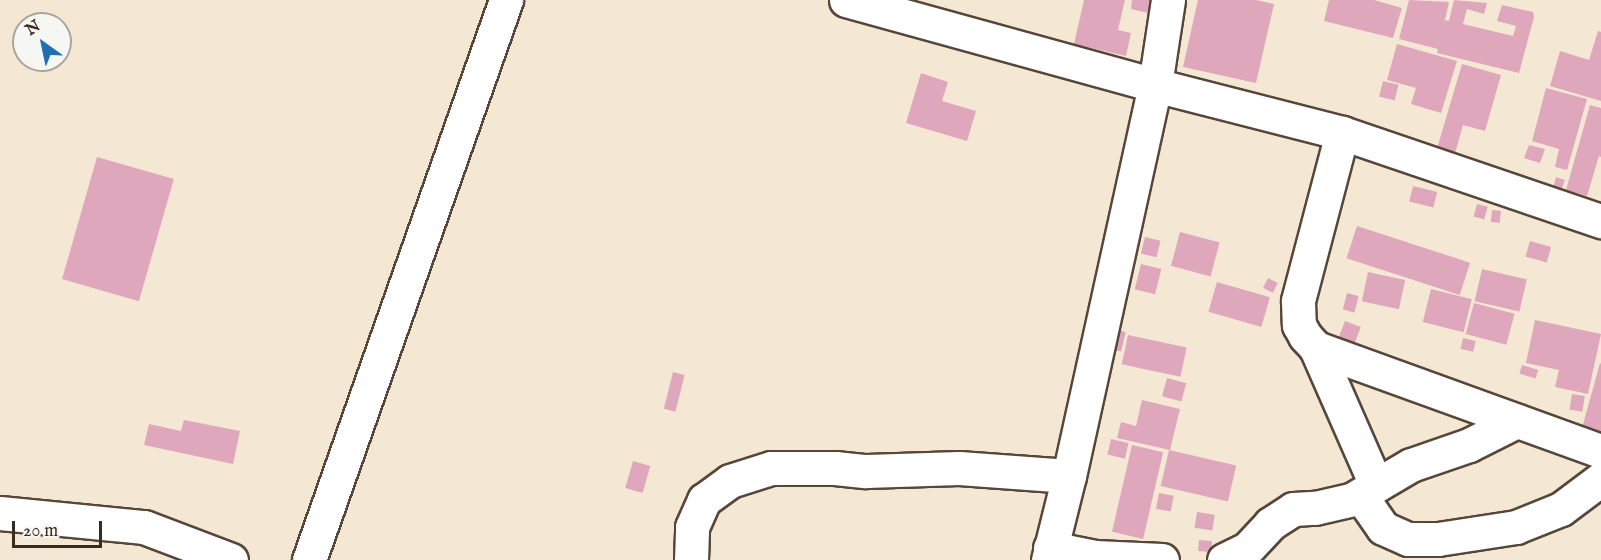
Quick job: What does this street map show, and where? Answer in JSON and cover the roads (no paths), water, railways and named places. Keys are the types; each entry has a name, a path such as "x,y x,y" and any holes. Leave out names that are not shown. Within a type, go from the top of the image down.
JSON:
{"street":[{"path":"309,560 506,0"},
{"path":"846,0 1155,85 1342,133 1601,221"},
{"path":"1162,560 1049,554 1069,476 1155,85 1168,0"},
{"path":"1342,133 1298,300 1299,325 1316,348 1383,528 1408,538 1425,549 1516,527 1561,509 1601,480"},
{"path":"1316,348 1601,450"},
{"path":"1224,560 1247,549 1269,524 1293,509 1315,508 1368,490 1411,465 1468,445 1517,421"},
{"path":"691,560 692,526 704,500 730,481 771,468 835,468 866,471 959,468 1069,476"},
{"path":"0,513 144,527 213,557"}]}
